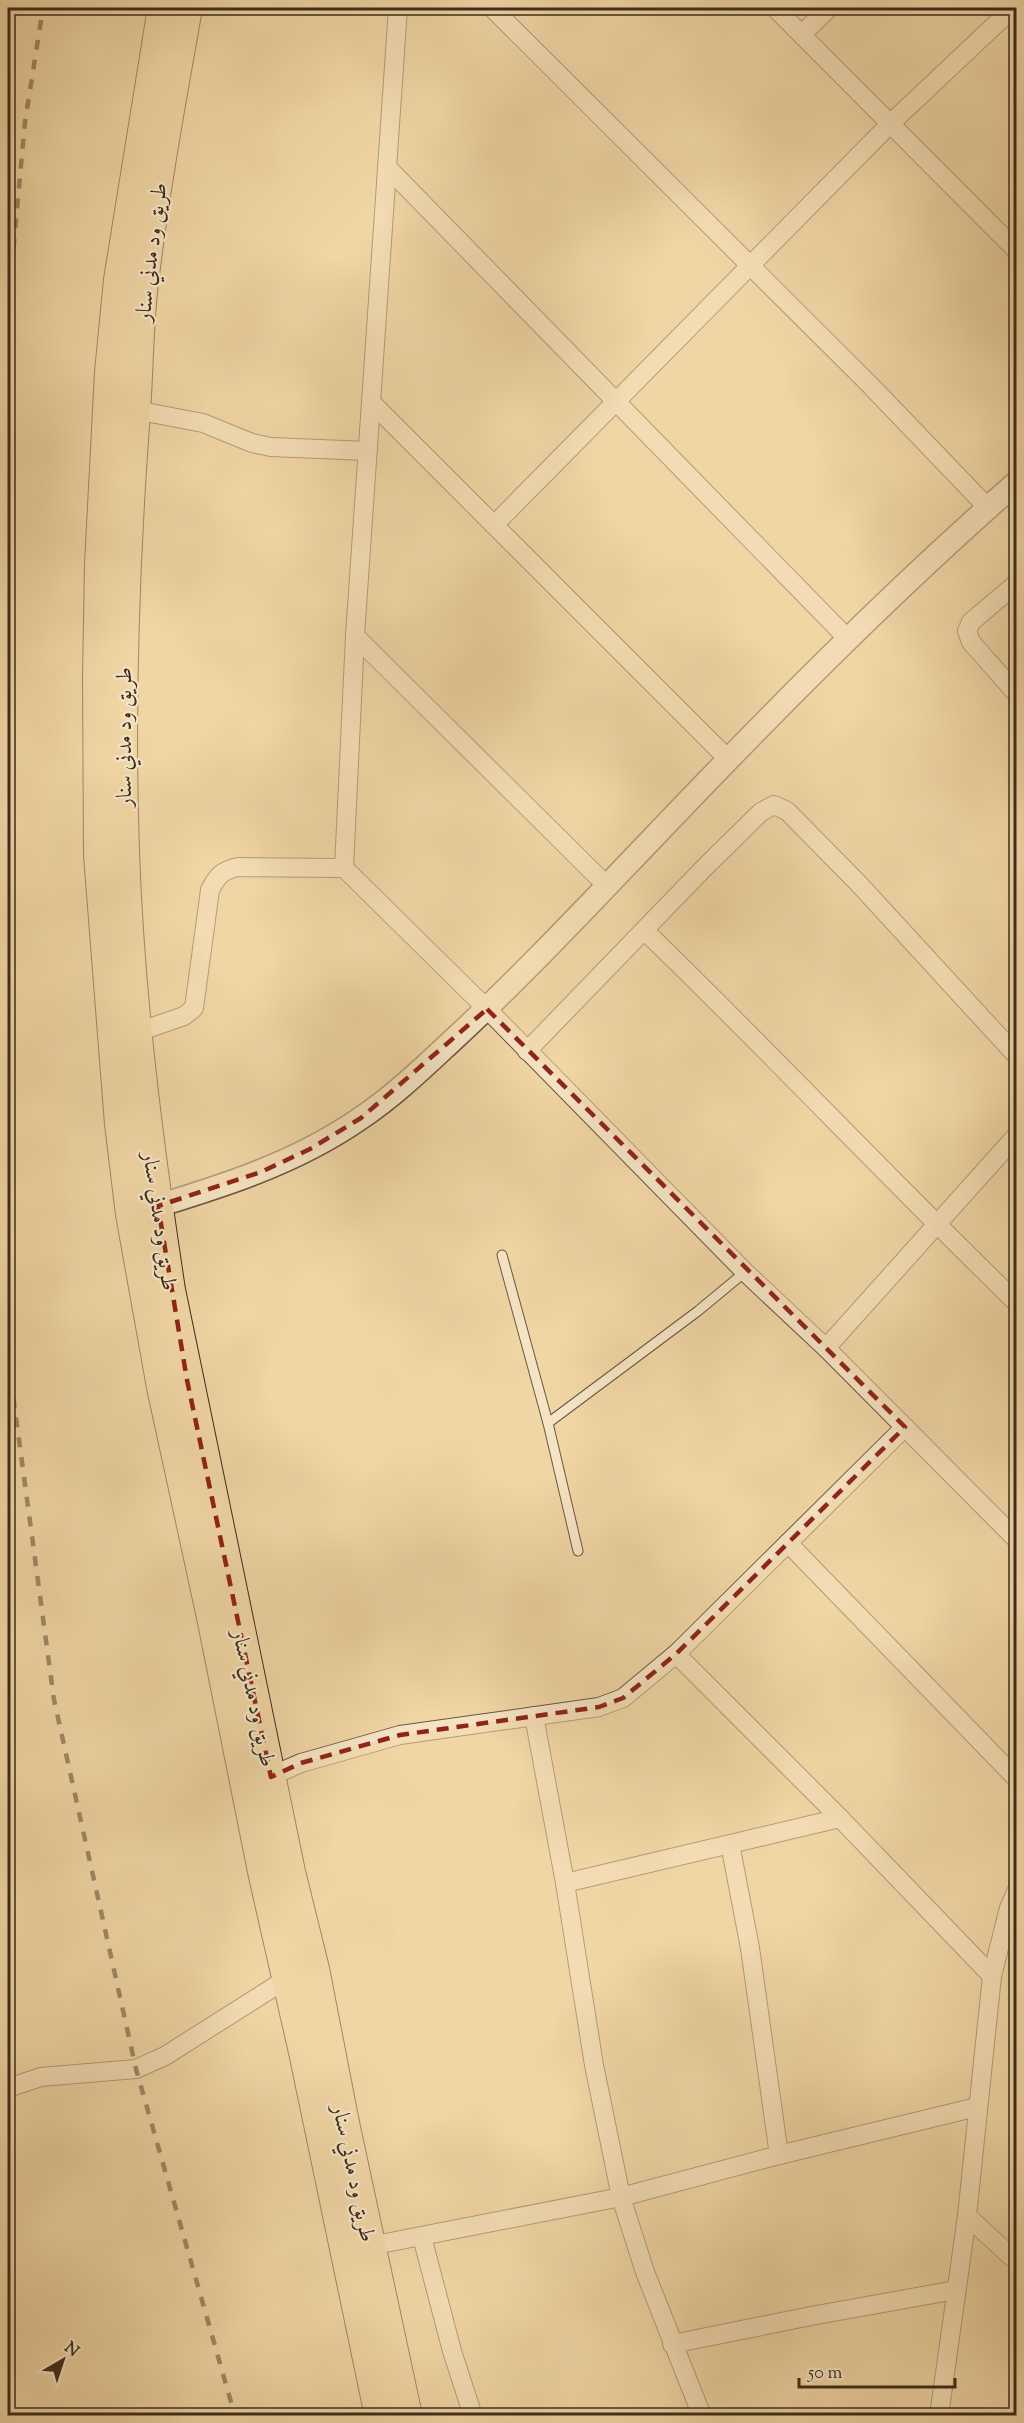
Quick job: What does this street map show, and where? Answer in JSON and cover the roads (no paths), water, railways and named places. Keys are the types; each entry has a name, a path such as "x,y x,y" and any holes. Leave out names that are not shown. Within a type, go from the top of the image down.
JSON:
{"highway":[{"name":"طريق ود مدني سنار","path":"163,8 119,280 110,372 100,564 99,855 119,1113 187,1380 259,1782 290,1872 301,1973 380,2415"},
{"name":"طريق ود مدني سنار","path":"144,1210 138,1032 124,855 122,763 125,565 143,283 187,8"},
{"name":"طريق ود مدني سنار","path":"301,1973 370,2246 407,2415"}],"street":[{"path":"344,868 355,636 398,8"},
{"path":"492,8 750,265 988,508"},
{"path":"775,8 1017,250"},
{"path":"802,34 829,8"},
{"path":"494,525 891,123 1013,8"},
{"path":"387,167 848,639"},
{"path":"371,402 728,759"},
{"path":"135,410 203,423 252,443 271,447 368,451"},
{"path":"144,1210 261,1172 320,1143 371,1111 416,1074 487,1009 728,759 848,639 1017,483"},
{"path":"1017,584 971,622 967,631 971,642 1017,693"},
{"path":"355,636 607,886"},
{"path":"527,1051 761,812 774,805 787,811 858,883 1017,1055"},
{"path":"138,1032 184,1016 194,1008 210,890 216,878 226,870 238,867 344,868 487,1009 745,1272 826,1348 1017,1539"},
{"path":"645,931 726,1009 938,1226 1017,1302"},
{"path":"826,1348 1017,1136"},
{"path":"259,1782 300,1763 400,1735 599,1707 624,1698 676,1654 905,1427"},
{"path":"788,1543 1017,1778"},
{"path":"676,1654 840,1818 992,1976"},
{"path":"534,1716 565,1882 594,2065 621,2197 672,2344 702,2415"},
{"path":"565,1882 840,1818"},
{"path":"730,1844 750,1948 778,2155"},
{"path":"939,2415 967,2216 992,1976 1009,1908 1016,1893"},
{"path":"8,2088 41,2077 136,2069 165,2056 301,1973"},
{"path":"370,2246 621,2197 778,2155 977,2107"},
{"path":"967,2216 1017,2261"},
{"path":"422,2237 452,2351 473,2415"},
{"path":"672,2344 956,2290"}],"lane":[{"path":"502,1255 548,1424 578,1551"},
{"path":"548,1424 690,1318 745,1272"}],"railway":[{"path":"8,308 25,122 43,8"},
{"path":"8,1358 54,1700 136,2069 235,2416"}]}
